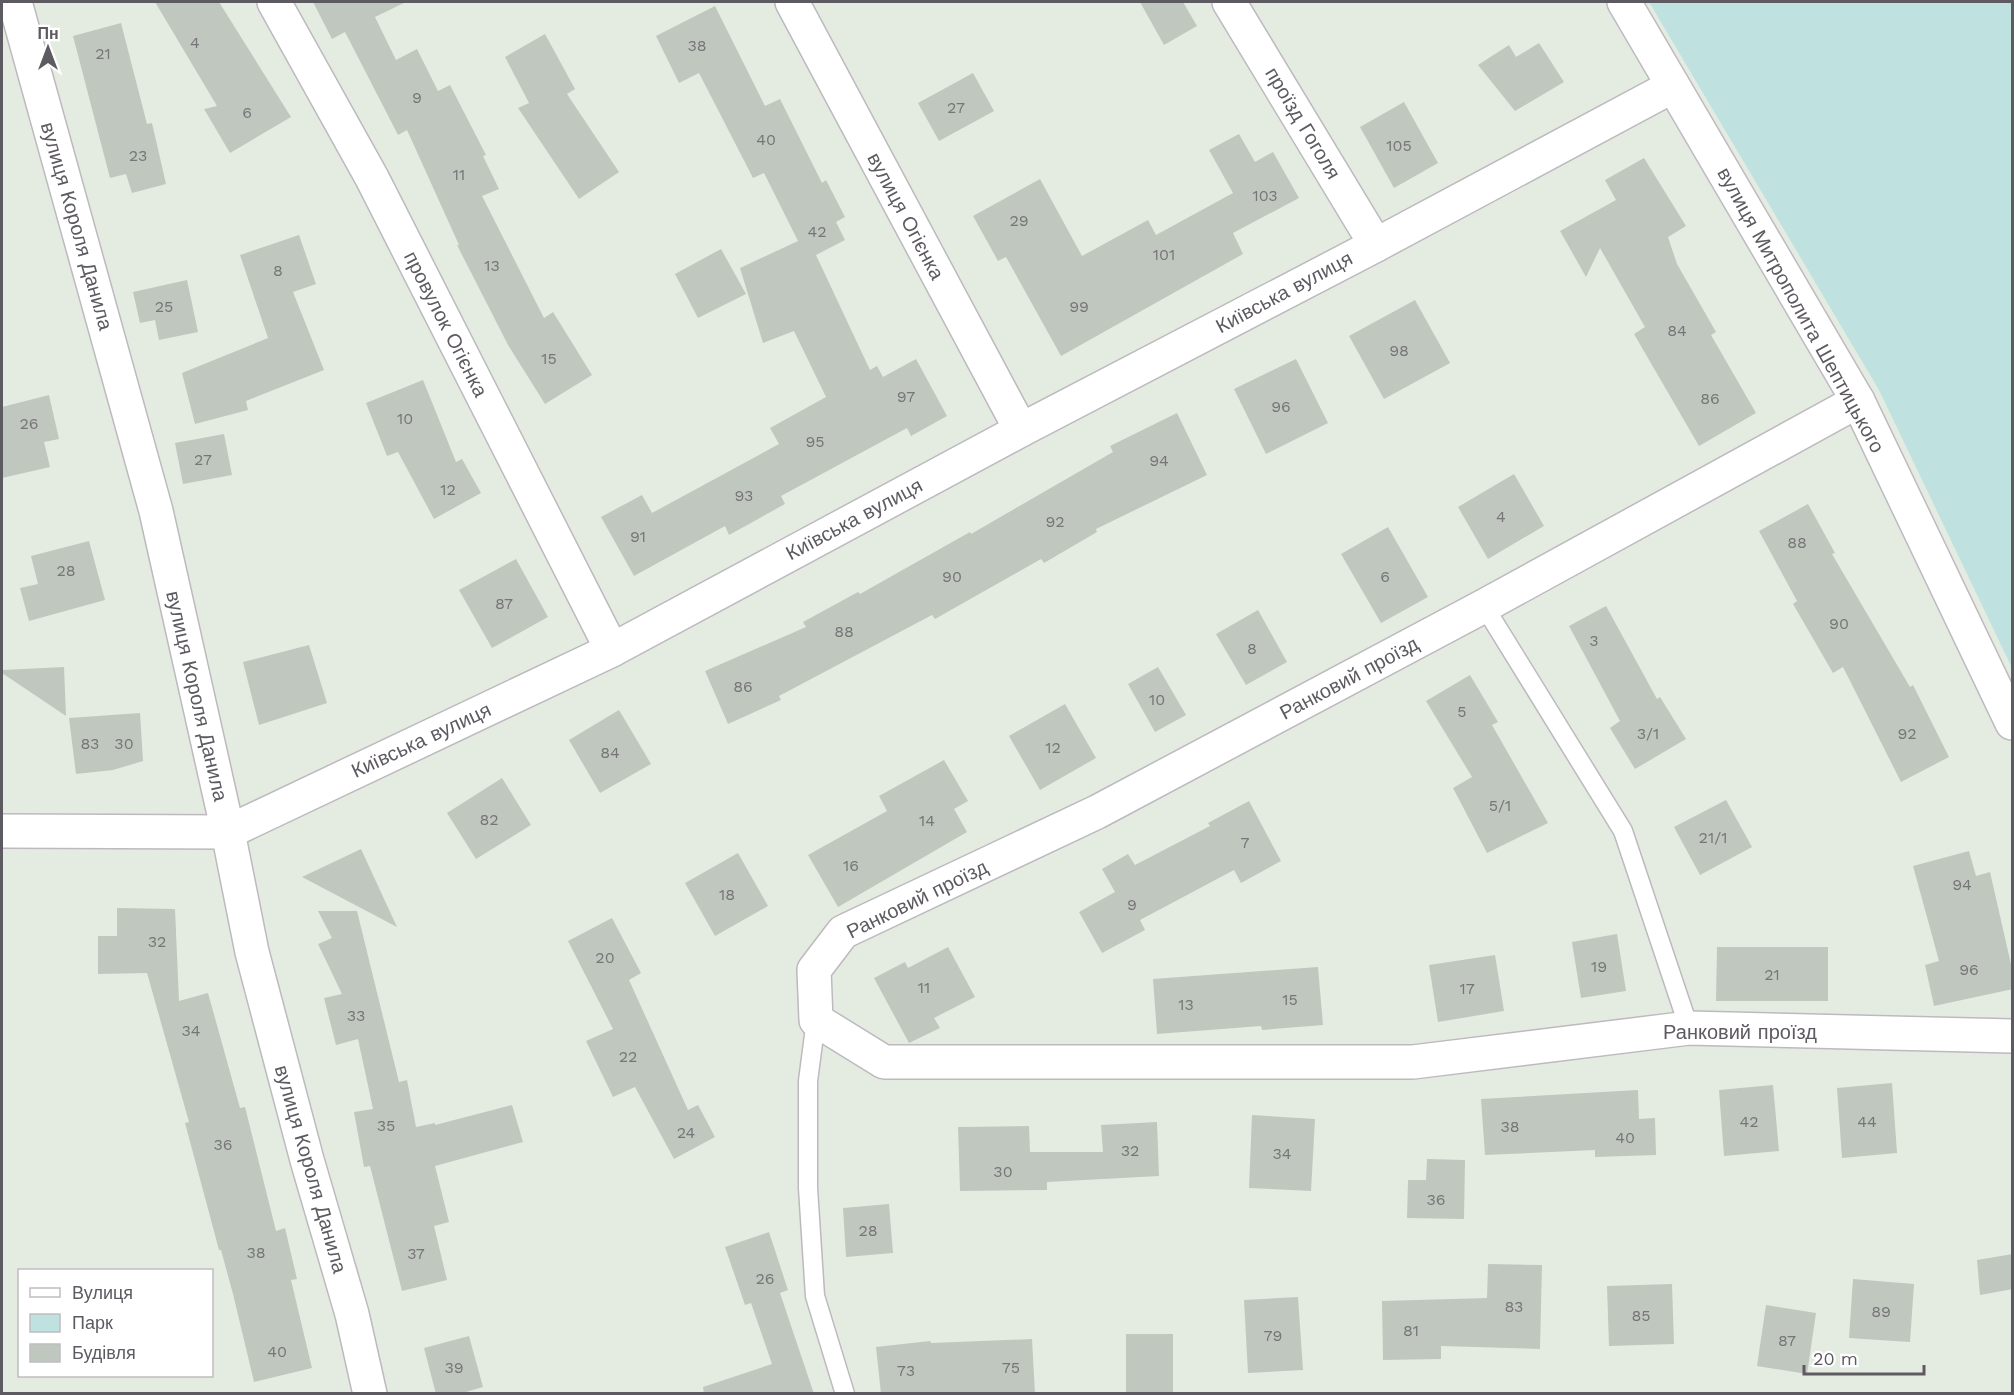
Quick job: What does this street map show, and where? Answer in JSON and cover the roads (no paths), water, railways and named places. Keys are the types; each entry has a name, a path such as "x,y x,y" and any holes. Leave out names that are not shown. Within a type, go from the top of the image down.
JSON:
{"street":[{"name":"вулиця Короля Данила","path":"15,2 156,511 228,832 252,952 307,1160 352,1314 370,1394"},
{"name":"провулок Огієнка","path":"274,2 372,178 612,650"},
{"name":"вулиця Огієнка","path":"792,2 1021,430"},
{"name":"проїзд Гоголя","path":"1229,2 1376,245"},
{"name":"вулиця Митрополита Шептицького","path":"1624,2 1858,401 2013,723"},
{"name":"Київська вулиця","path":"2,831 228,832 612,650 1021,430 1376,245 1673,86"},
{"name":"Ранковий проїзд","path":"1858,401 1484,606 1097,812 843,932 814,970 816,1020 885,1062 1413,1062 1689,1028 2013,1036"}],"lane":[{"path":"1484,606 1623,831 1689,1028"},
{"path":"816,1020 808,1081 808,1188 815,1296 845,1394"}]}
